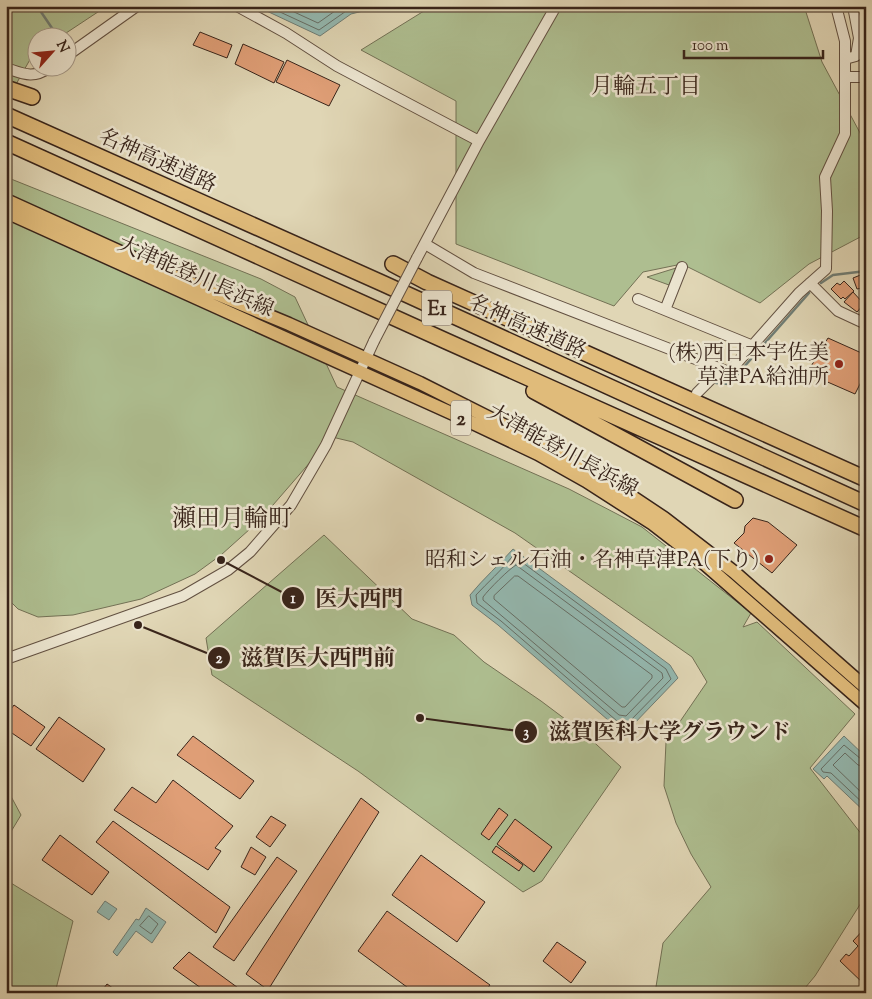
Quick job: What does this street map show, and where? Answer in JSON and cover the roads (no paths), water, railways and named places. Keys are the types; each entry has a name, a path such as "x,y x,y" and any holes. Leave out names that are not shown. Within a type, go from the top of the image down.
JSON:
{"highway":[{"path":"6,88 32,97"},
{"name":"名神高速道路","path":"6,116 420,300 866,504"},
{"name":"E1","path":"6,142 866,529"},
{"path":"393,264 427,282 866,480"},
{"path":"446,341 735,500"}],"main road":[{"name":"大津能登川長浜線","path":"6,200 362,365 538,454 586,481 653,524 714,571 866,705"},
{"name":"大津能登川長浜線","path":"6,212 362,365 420,383 558,452 664,518 734,572 866,688"}],"street":[{"path":"78,48 137,6"},
{"path":"237,6 286,33 337,66 479,141"},
{"path":"6,659 183,596 228,570 250,552 291,505 326,445 374,341 479,141 556,6"},
{"path":"425,244 474,273 729,372 810,283 826,269 827,211 825,177 845,134 845,41 836,6"},
{"path":"845,60 856,56 859,38 853,6"},
{"path":"6,68 28,74"},
{"path":"845,77 866,77"},
{"path":"665,310 682,267"},
{"path":"810,283 838,311 866,324"},
{"path":"638,299 753,346"},
{"path":"697,393 722,369"}],"water":[{"path":"256,6 383,6 351,14 320,36"},
{"path":"513,549 670,665 678,678 630,728 615,726 498,625 472,605 470,595"},
{"path":"844,736 866,757 866,813 827,776 824,779 813,769"},
{"path":"105,901 117,909 109,920 97,912"},
{"path":"146,908 166,922 152,943 136,931 117,956 113,952 136,919 139,920"}],"waterway":[{"path":"37,6 52,28"},
{"path":"821,283 833,275 866,271"},
{"path":"716,383 729,384 809,293"}],"place":[{"name":"(株)西日本宇佐美 草津PA給油所","path":"839,364"},
{"name":"昭和シェル石油・名神草津PA(下り)","path":"769,559"},
{"name":"医大西門","path":"221,560"},
{"name":"滋賀医大西門前","path":"138,625"},
{"name":"滋賀医科大学グラウンド","path":"420,718"}],"district":[{"name":"月輪五丁目","path":"646,85"},
{"name":"瀬田月輪町","path":"232,518"}]}
